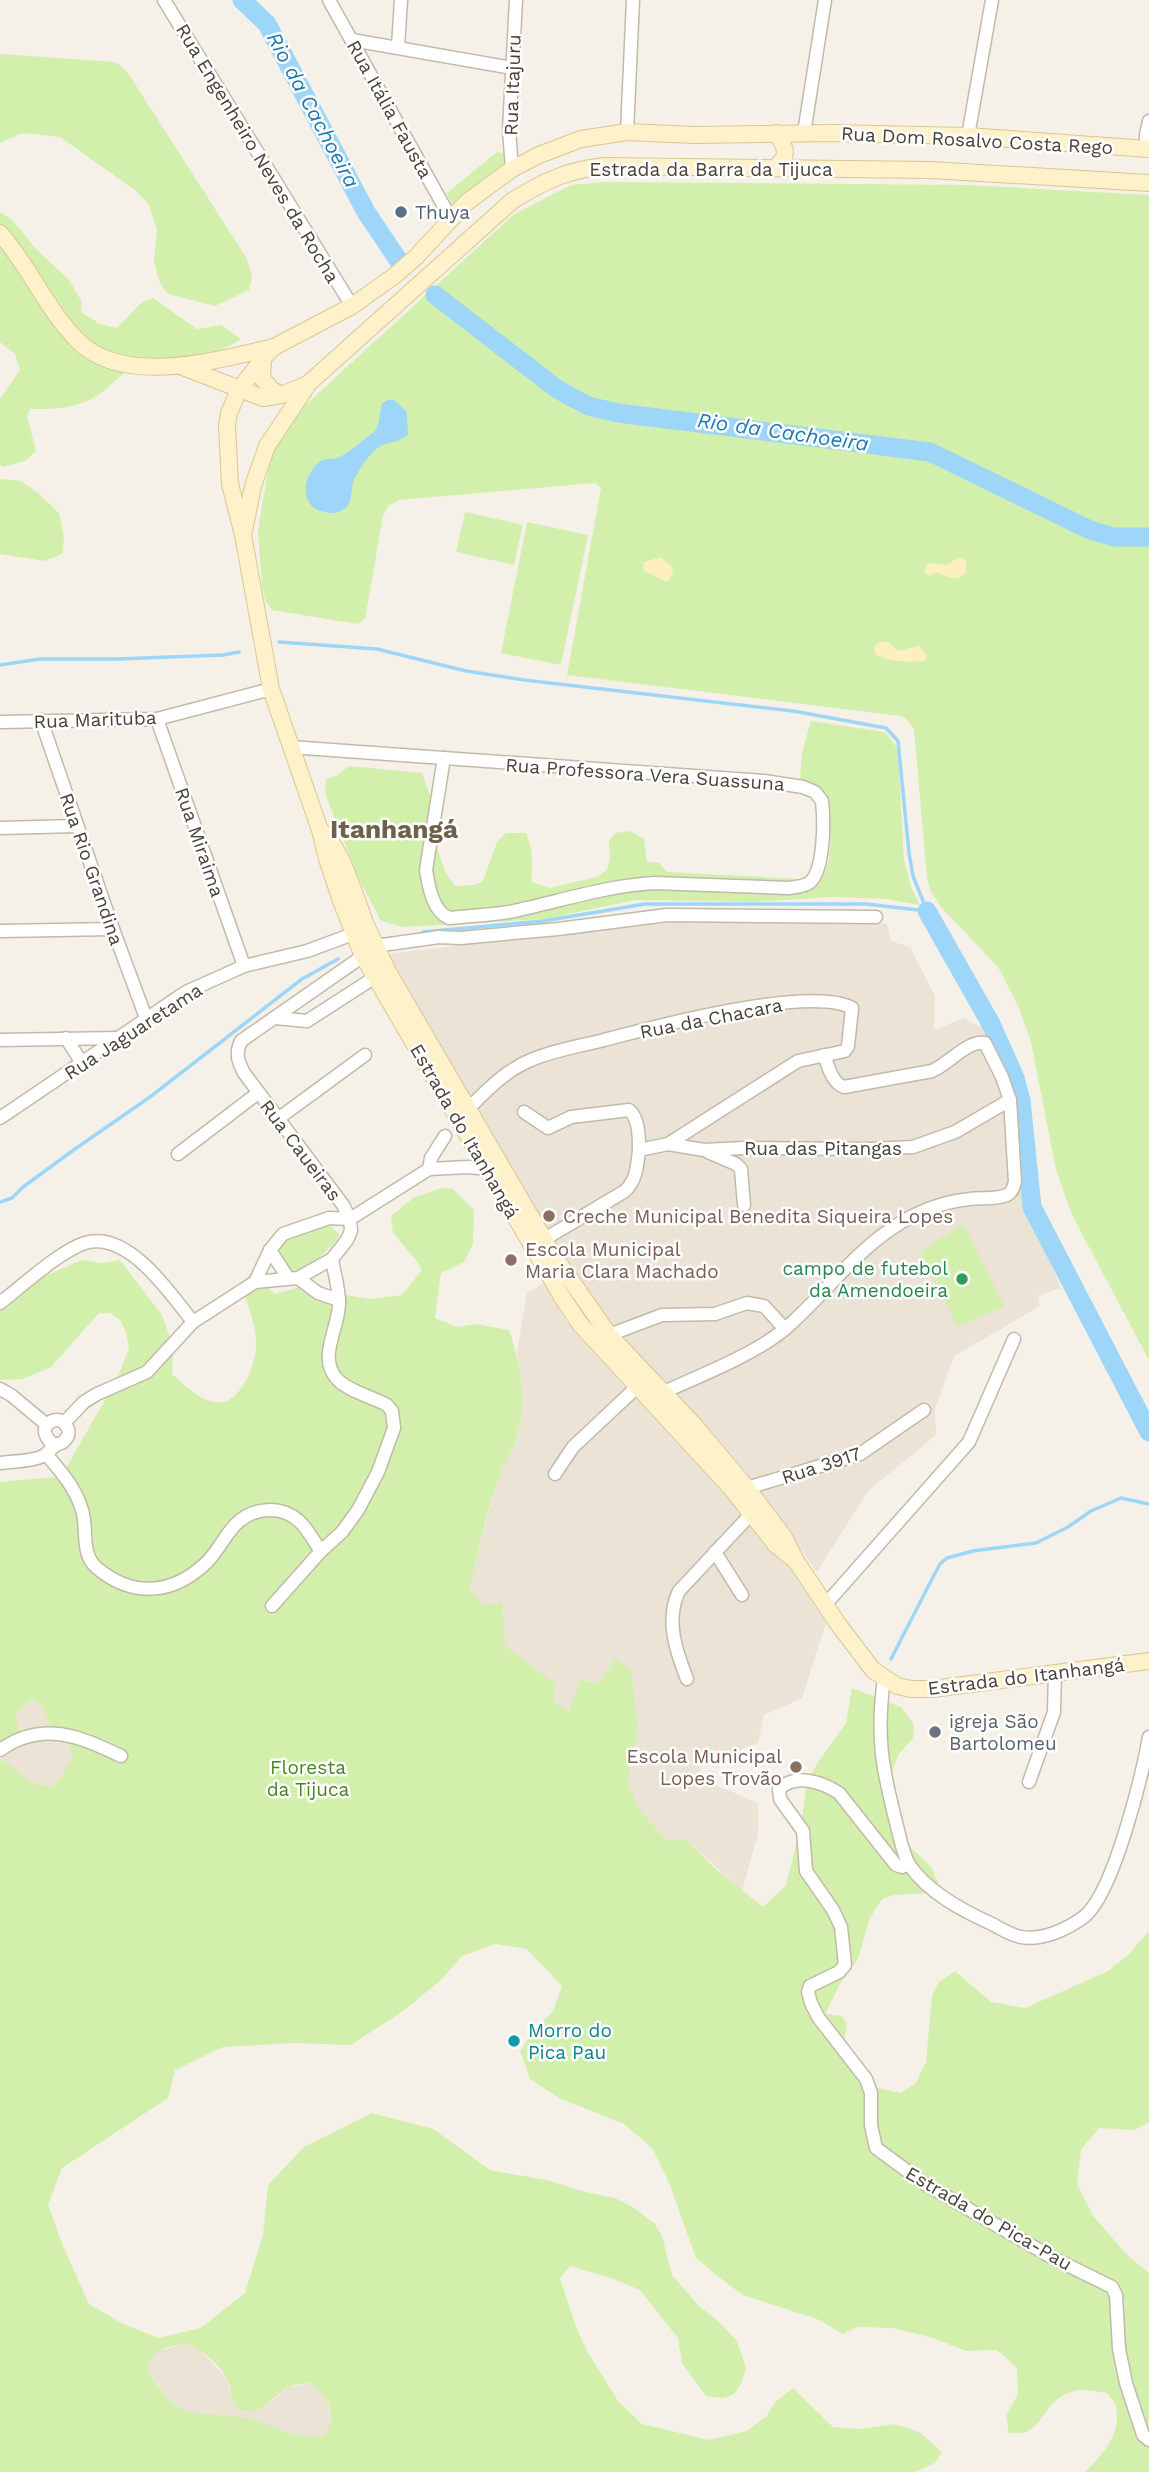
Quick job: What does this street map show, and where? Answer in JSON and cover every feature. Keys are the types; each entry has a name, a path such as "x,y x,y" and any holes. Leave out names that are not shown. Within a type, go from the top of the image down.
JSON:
{"main road":[{"name":"Estrada da Barra da Tijuca","path":"243,535 230,484 227,425 239,390 269,352 352,306 394,276 416,257 467,202 512,169 538,155 581,139 627,132 695,135 804,133"},
{"path":"772,169 782,162 786,153 784,143 776,133"},
{"name":"Rua Dom Rosalvo Costa Rego","path":"804,133 968,136 1147,149"},
{"name":"Estrada da Barra da Tijuca","path":"243,535 253,486 267,446 309,383 512,201 543,181 566,172 606,166 930,170 1149,183"},
{"path":"0,233 66,327 93,354 125,364 183,367 269,352 262,378 271,389 281,395"},
{"path":"183,367 263,398 281,395"},
{"path":"210,376 222,402 227,425"},
{"name":"Estrada da Barra da Tijuca","path":"281,395 309,383"},
{"name":"Estrada do Itanhangá","path":"243,535 271,689 353,934 369,951"},
{"name":"Estrada do Itanhangá","path":"320,830 329,837 338,854 369,951 488,1169 562,1297 580,1324 752,1513 776,1545 796,1561"},
{"name":"Estrada do Itanhangá","path":"381,973 468,1109 566,1277 609,1335 695,1426 747,1488 784,1538 825,1605 873,1670 904,1688 932,1689 1149,1661"}],"street":[{"name":"Rua Engenheiro Neves da Rocha","path":"156,0 165,0 352,306"},
{"name":"Rua Itália Fausta","path":"329,0 451,219"},
{"path":"398,47 401,0"},
{"name":"Rua Itajuru","path":"512,169 509,130 516,0"},
{"path":"627,132 634,0"},
{"path":"804,133 825,0"},
{"path":"968,136 992,0"},
{"path":"352,40 512,68"},
{"path":"1147,149 1149,121"},
{"name":"Rua Marituba","path":"0,722 157,719 271,689"},
{"name":"Rua Miraima","path":"157,719 244,966"},
{"name":"Rua Rio Grandina","path":"41,720 76,826 146,1018"},
{"name":"Rua Professora Vera Suassuna","path":"290,747 444,758 782,783 803,787 815,792 822,801 820,864 809,883 799,887 654,883 591,891 507,912 449,918 437,908 429,888 426,870 444,758"},
{"path":"0,828 76,826"},
{"path":"275,1018 369,951 439,937 460,938 558,929 667,915 876,916"},
{"path":"0,931 113,929"},
{"name":"Rua Jaguaretama","path":"0,1118 186,992 244,966 307,951 353,934"},
{"path":"275,1018 307,1021 381,973"},
{"path":"313,992 325,1011"},
{"name":"Rua da Chacara","path":"468,1109 511,1070 537,1057 666,1024 763,1005 827,1002 852,1008 848,1046 845,1051 798,1061 668,1144 639,1150"},
{"name":"Rua Caueiras","path":"255,1282 293,1278 332,1259 351,1231 350,1219 343,1205 258,1093 237,1058 241,1041 275,1018"},
{"path":"66,1038 82,1063"},
{"path":"0,1041 118,1038"},
{"path":"662,1393 764,1343 785,1329 855,1257 918,1213 948,1202 1005,1196 1012,1191 1014,1182 1010,1100 985,1043 976,1043 932,1071 844,1087 834,1081 824,1055"},
{"path":"279,1118 365,1055"},
{"path":"178,1154 258,1093"},
{"name":"Rua das Pitangas","path":"668,1144 704,1150 913,1147 955,1132 1010,1100"},
{"path":"524,1112 548,1128 571,1117 629,1110 636,1118 639,1150 636,1175 632,1184 625,1191 543,1240"},
{"path":"429,1169 431,1158 445,1136"},
{"path":"704,1150 736,1164 741,1169 744,1205"},
{"path":"64,1423 84,1402 97,1394 147,1372 193,1322 255,1282 270,1250 283,1234 329,1218 350,1219 429,1169 488,1169"},
{"path":"316,1222 326,1208 330,1190"},
{"path":"0,1303 69,1250 98,1240 126,1250 164,1286 193,1322"},
{"path":"270,1250 293,1278 318,1293 339,1300"},
{"path":"272,1606 321,1551 342,1532 358,1510 378,1472 394,1428 392,1411 387,1405 339,1382 330,1366 329,1346 338,1316 339,1300 332,1259"},
{"path":"609,1335 662,1314 715,1314 747,1303 764,1306 785,1329"},
{"path":"825,1605 969,1442 1014,1339"},
{"path":"555,1474 573,1447 638,1387"},
{"path":"0,1389 47,1425"},
{"name":"Rua 3917","path":"747,1488 860,1454 924,1410"},
{"path":"57,1420 64,1423 69,1429 64,1443 49,1442 45,1435 47,1425 57,1420"},
{"path":"0,1463 35,1459 46,1454 56,1444"},
{"path":"46,1454 72,1486 83,1511 87,1552 94,1566 118,1582 143,1591 172,1585 192,1574 208,1561 234,1526 260,1510 273,1509 299,1521 321,1551"},
{"path":"687,1679 677,1655 671,1615 673,1602 679,1591 752,1513"},
{"path":"715,1552 742,1595"},
{"path":"1029,1782 1054,1712 1055,1672"},
{"path":"884,1678 879,1713 879,1749 884,1779 908,1864 921,1879 948,1900 1018,1937 1038,1938 1068,1927 1086,1915 1100,1894 1119,1850 1141,1777 1149,1737"},
{"path":"0,1750 39,1732 86,1741 121,1756"},
{"name":"Estrada do Pica-Pau","path":"908,1864 902,1867 896,1865 839,1793 829,1787 794,1780 779,1789 780,1799 803,1831 806,1871 833,1910 841,1927 845,1953 845,1965 839,1972 810,1986 808,1992 818,2017 866,2079 871,2093 870,2125 876,2148 925,2184 1053,2258 1112,2287 1116,2295 1119,2349 1126,2383 1143,2435 1149,2440"}],"shaded area":[{"path":"859,919 887,924 891,941 910,947 935,996 934,1030 964,1018 986,1029 1011,1077 1025,1200 1061,1288 1038,1296 1040,1306 954,1356 935,1409 936,1435 868,1491 817,1572 750,1478 633,1353 565,1260 388,954 655,921"},
{"path":"545,1282 566,1321 711,1475 785,1560 826,1623 802,1698 764,1715 758,1743 699,1765 704,1780 758,1803 758,1834 742,1891 686,1839 667,1841 638,1808 628,1779 638,1728 630,1669 600,1683 581,1680 570,1711 553,1702 554,1684 505,1646 484,1606 470,1589 477,1553 499,1477 518,1435 522,1400 517,1352 527,1293"},
{"path":"32,1699 41,1705 51,1727 68,1738 73,1758 53,1788 30,1782 4,1760 0,1761 0,1743 17,1726 14,1714"},
{"path":"187,2344 197,2347 227,2379 234,2405 241,2411 251,2412 265,2406 289,2387 311,2383 322,2391 329,2407 331,2425 325,2435 290,2435 257,2421 205,2416 180,2408 164,2396 147,2369 149,2359 156,2351"}],"green space":[{"path":"0,54 116,62 128,73 247,259 252,277 249,290 215,306 168,294 159,281 154,261 157,230 149,205 136,191 60,137 23,133 0,143"},
{"path":"497,152 509,157 509,164 454,209 447,193"},
{"path":"604,182 968,185 1149,195 1149,1360 1073,1217 1056,1170 1031,1042 1019,1008 998,967 941,907 930,890 914,729 906,719 900,716 567,675 601,488 595,483 399,500 388,506 383,516 365,619 358,624 272,610 265,600 258,531 271,453 301,409 513,215 571,185"},
{"path":"0,212 13,221 36,249 69,280 82,302 81,312 100,324 117,328 142,302 153,298 197,329 221,325 241,339 205,355 167,359 140,358 103,392 81,404 30,409 27,417 36,451 25,461 3,467 0,465 0,399 20,370 15,354 0,342"},
{"path":"0,479 21,481 59,513 64,538 62,554 45,561 0,554"},
{"path":"465,512 523,525 514,565 456,552"},
{"path":"527,522 588,535 561,665 501,653"},
{"path":"811,721 885,732 898,749 904,860 911,887 920,905 886,899 832,897 755,902 635,900 545,919 403,927 381,921 358,877 325,793 326,779 336,776 349,766 422,773 437,815 437,848 446,873 455,886 475,885 483,881 497,842 506,833 526,833 532,857 531,882 550,888 596,877 607,870 610,859 609,841 615,833 630,831 644,839 647,862 659,863 667,872 819,880 825,871 830,850 825,794 813,783 800,781 802,753"},
{"name":"Floresta da Tijuca","path":"441,1188 453,1189 474,1210 473,1244 464,1262 441,1273 435,1318 457,1327 475,1324 509,1330 519,1368 522,1396 520,1423 515,1442 500,1474 482,1534 470,1589 484,1606 502,1602 505,1646 555,1684 553,1702 569,1711 581,1680 600,1683 615,1659 631,1669 638,1728 628,1779 638,1808 667,1841 686,1839 710,1864 763,1907 786,1885 801,1825 807,1782 846,1723 852,1688 901,1707 914,1725 913,1738 898,1755 890,1779 887,1817 891,1828 932,1868 940,1888 928,1893 894,1895 882,1899 870,1918 858,1959 841,1982 825,2014 842,2016 847,2024 843,2050 853,2074 868,2086 901,2093 916,2083 926,2062 932,1996 939,1982 955,1971 991,2002 1025,2008 1108,1971 1129,1954 1149,1931 1149,2122 1135,2130 1099,2128 1081,2150 1077,2184 1094,2217 1128,2256 1149,2273 1149,2472 1085,2472 1104,2451 1116,2426 1116,2407 1107,2393 1078,2390 1067,2393 1052,2404 1033,2428 1024,2433 1009,2433 1006,2416 1018,2394 1017,2368 997,2350 966,2351 933,2338 893,2328 857,2327 843,2334 817,2319 743,2295 716,2275 696,2258 670,2185 653,2149 624,2124 559,2098 530,2079 520,2051 553,2011 562,1986 527,1949 496,1944 462,1956 440,1981 403,2011 351,2045 295,2043 223,2047 175,2070 168,2098 62,2168 48,2205 89,2304 122,2323 158,2338 201,2328 245,2293 263,2235 268,2185 304,2147 372,2113 433,2129 490,2170 551,2181 615,2198 633,2207 655,2224 662,2236 672,2275 699,2306 737,2341 746,2368 741,2384 734,2394 724,2398 706,2396 682,2363 678,2338 640,2290 570,2266 560,2278 587,2351 618,2401 642,2424 709,2440 747,2431 767,2416 775,2402 793,2388 833,2427 859,2429 895,2424 919,2432 942,2452 935,2463 915,2472 0,2472 0,1761 4,1760 30,1782 53,1788 73,1758 68,1738 51,1727 41,1705 32,1699 15,1714 20,1733 7,1742 0,1743 0,1482 55,1477 66,1468 118,1377 129,1348 120,1320 110,1313 99,1313 51,1367 23,1379 0,1380 0,1302 19,1288 81,1260 102,1263 120,1260 162,1315 173,1346 172,1374 191,1391 213,1402 223,1402 239,1391 245,1382 256,1351 253,1320 241,1284 252,1272 275,1294 300,1287 369,1299 402,1295 422,1270 393,1233 391,1216 413,1198","holes":["187,2344 210,2358 224,2373 235,2406 243,2411 256,2411 291,2386 311,2383 322,2394 331,2413 325,2435 297,2435 257,2421 182,2409 159,2388 147,2369 152,2357 161,2349"]},
{"name":"campo de futebol da Amendoeira","path":"963,1224 1005,1307 958,1326 920,1252"},
{"path":"321,1226 330,1226 340,1235 325,1253 312,1263 290,1271 280,1257 282,1245"}],"sand":[{"path":"661,557 671,566 673,572 666,582 643,570 644,562"},
{"path":"959,557 967,563 966,573 959,578 937,572 929,576 924,571 928,563 947,565"},
{"path":"880,642 888,642 898,651 919,646 927,655 926,660 900,661 879,656 875,654 874,646"}],"water":[{"path":"394,400 407,412 408,435 379,447 370,455 353,482 350,501 345,508 331,513 312,506 305,489 312,470 322,460 343,456 375,431 382,403"}],"waterway":[{"name":"Rio da Cachoeira","path":"242,0 267,24 366,212 399,261"},
{"name":"Rio da Cachoeira","path":"435,295 557,389 588,406 618,413 930,452 1090,530 1114,537 1149,537"},
{"path":"279,642 377,649 466,671 524,680 793,711 886,728 898,741 909,853 913,876 927,911 866,904 645,904 543,921 423,932"},
{"path":"0,665 40,659 117,659 239,652"},
{"path":"927,911 991,1024 1015,1078 1021,1101 1032,1207 1149,1432"},
{"path":"0,1202 12,1198 23,1187 150,1097 302,979 338,959"},
{"path":"891,1659 940,1564 947,1558 973,1551 1036,1543 1068,1527 1091,1511 1121,1498 1149,1504"}],"place":[{"name":"Thuya","path":"401,212"},
{"name":"Creche Municipal Benedita Siqueira Lopes","path":"549,1216"},
{"name":"Escola Municipal Maria Clara Machado","path":"511,1260"},
{"name":"campo de futebol da Amendoeira","path":"962,1279"},
{"name":"igreja São Bartolomeu","path":"935,1732"},
{"name":"Escola Municipal Lopes Trovão","path":"796,1767"},
{"name":"Morro do Pica Pau","path":"514,2041"}],"district":[{"name":"Itanhangá","path":"394,829"}]}
